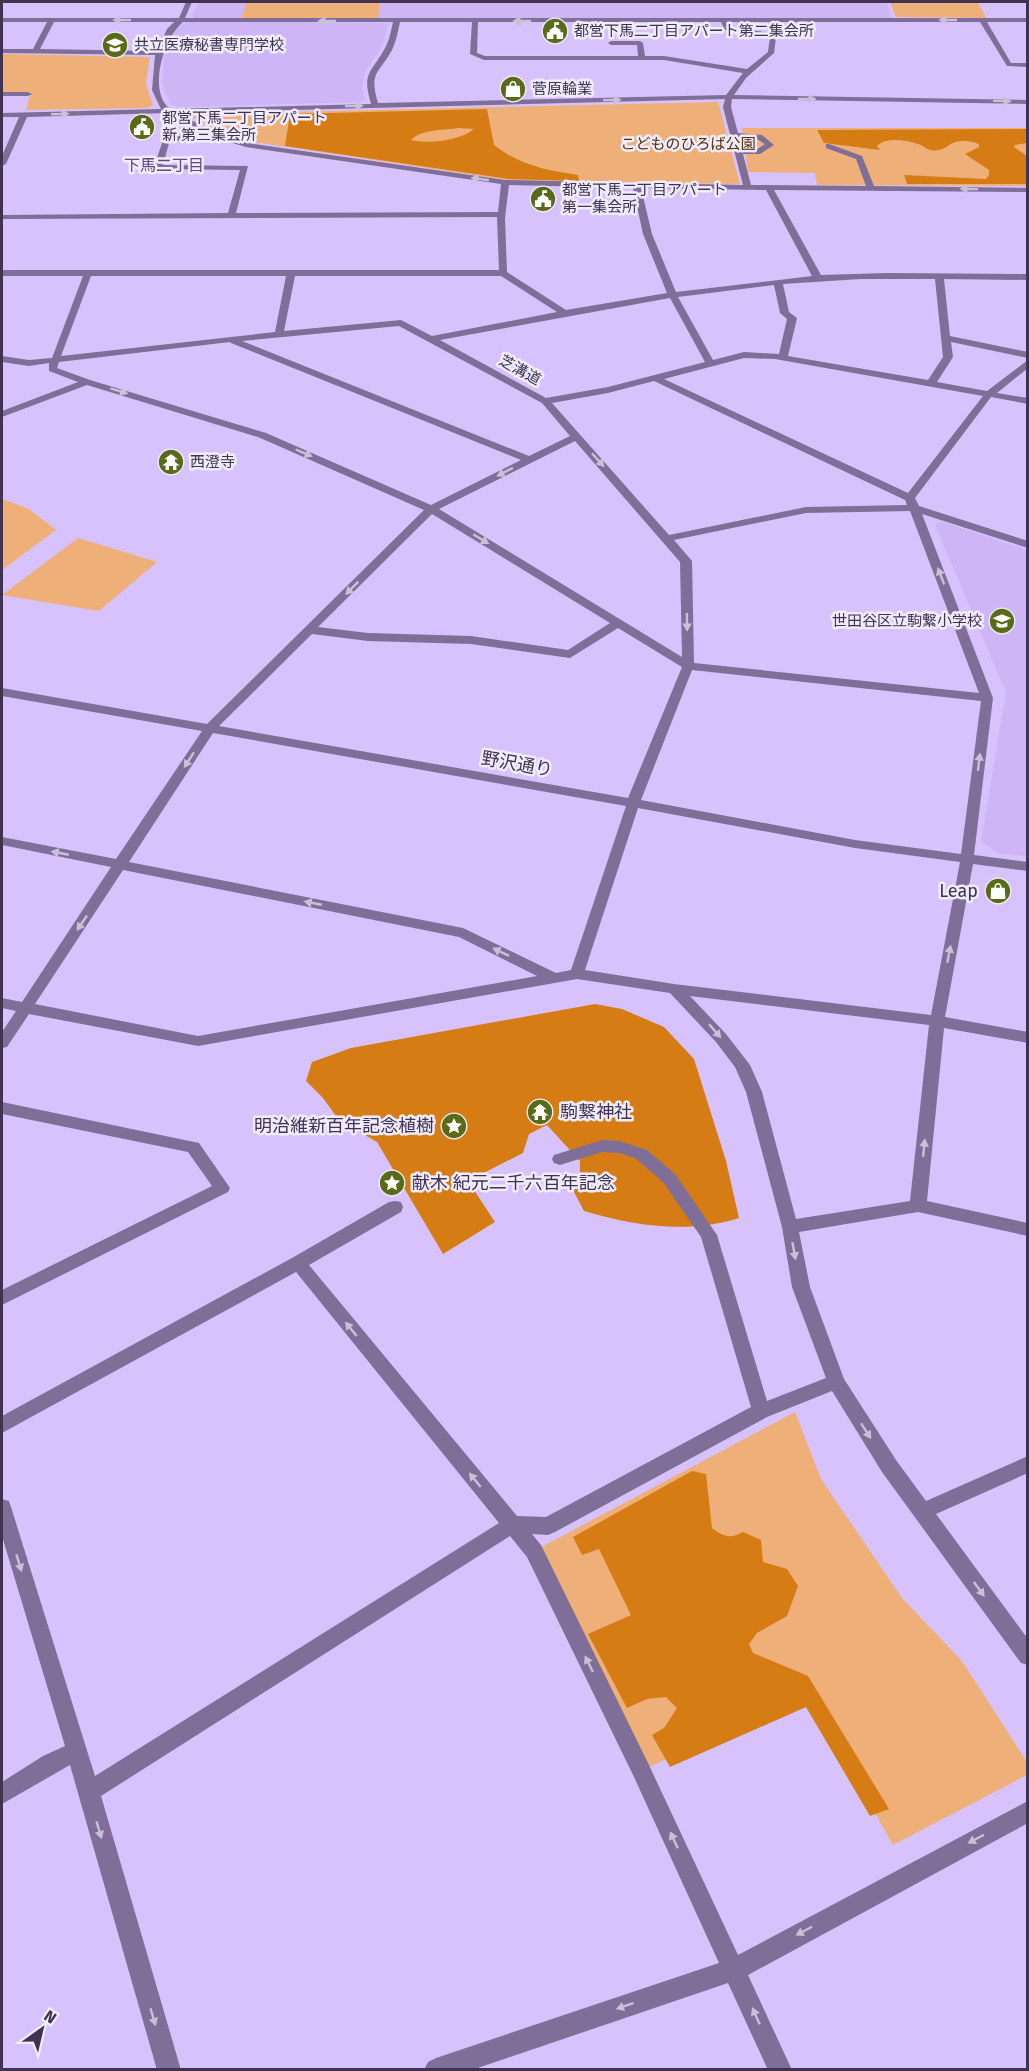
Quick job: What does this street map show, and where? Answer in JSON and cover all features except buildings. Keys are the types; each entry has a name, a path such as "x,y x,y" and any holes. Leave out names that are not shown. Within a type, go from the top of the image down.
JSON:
{"street":[{"path":"189,2 181,20 170,29 159,53 156,90 162,105 170,111 207,132 246,145 505,182 637,186 1028,190"},
{"path":"2,20 609,23 1028,20"},
{"path":"982,20 1009,65 1028,65"},
{"path":"36,51 51,21"},
{"path":"375,105 370,88 372,71 389,49 397,21"},
{"path":"475,21 474,54 484,58 664,58 749,72"},
{"path":"724,21 727,29 774,36"},
{"path":"748,187 727,106 727,98 749,72 771,53 775,21"},
{"path":"610,34 610,58"},
{"path":"611,43 640,43 642,58"},
{"path":"2,51 159,53"},
{"path":"2,94 28,94"},
{"path":"2,115 727,98 1028,102"},
{"path":"2,165 24,115"},
{"path":"207,132 166,142 158,167 245,168 231,216"},
{"path":"736,135 756,136 773,145 757,152 740,152"},
{"path":"238,152 246,145"},
{"path":"829,146 859,158 871,189"},
{"path":"503,273 502,214 505,182"},
{"path":"637,186 642,221 671,296 710,363"},
{"path":"769,188 818,278"},
{"path":"2,217 502,214"},
{"path":"2,273 503,273 566,314"},
{"path":"88,273 52,369 87,382 262,435 431,509 688,666 987,698"},
{"path":"279,334 291,273"},
{"path":"932,383 948,357 939,276"},
{"path":"432,339 671,296 778,282 818,278 1028,277"},
{"path":"778,282 785,313 792,318 783,358"},
{"name":"芝溝道","path":"2,359 29,363 279,334 402,323 545,401 608,390 744,355 783,358 1028,401"},
{"path":"945,338 1028,355"},
{"path":"231,340 529,460"},
{"path":"912,503 989,394 1028,363"},
{"path":"655,378 912,503 1028,544"},
{"path":"2,414 87,382"},
{"path":"545,401 686,561 688,666 633,803 577,974"},
{"path":"2,1043 210,728 431,509 576,437"},
{"path":"668,538 806,510 912,503"},
{"path":"912,503 987,698 967,859 937,1021 918,1206"},
{"path":"311,630 368,637 471,640 570,654 618,623"},
{"name":"野沢通り","path":"2,692 855,844 1028,867"},
{"path":"2,842 463,933 554,978"},
{"path":"2,1003 198,1041 577,974 674,989 937,1021 1028,1038"},
{"path":"674,989 699,1012 742,1065 754,1092 790,1227 801,1287 836,1382 889,1466 1028,1656"},
{"path":"2,1108 193,1148 222,1188 2,1298"},
{"path":"560,1159 602,1146 619,1147 641,1154 669,1178 709,1235 761,1411"},
{"path":"790,1227 918,1206 1028,1230"},
{"path":"2,1425 395,1207"},
{"path":"297,1263 534,1551 735,1969 780,2070"},
{"path":"88,1792 512,1525 548,1526 761,1411 836,1382"},
{"path":"923,1511 1028,1464"},
{"path":"2,1507 77,1751 169,2070"},
{"path":"2,1794 50,1763 77,1751"},
{"path":"436,2070 735,1969 1028,1811"}],"shaded area":[{"path":"199,2 887,2 891,18 191,17"},
{"path":"191,21 388,24 383,45 365,72 362,88 365,100 178,107 170,104 162,85 164,56 178,25"},
{"path":"487,109 494,145 513,158 534,166 578,175 579,181 509,179 285,146 290,114","holes":["474,129 461,136 444,140 426,142 411,140 415,136 434,131"]},
{"path":"1027,129 1027,143 1014,147 1027,156 1027,184 907,184 904,175 986,179 989,170 965,154 979,147 979,144 969,141 955,142 937,150 908,141 891,140 877,146 880,150 824,143 817,130"},
{"name":"世田谷区立駒繋小学校","path":"940,521 1027,550 1027,856 999,854 981,841 1006,692 935,525"},
{"name":"駒繋神社","path":"595,1004 622,1009 664,1027 694,1059 726,1161 739,1218 701,1226 681,1227 622,1221 584,1211 574,1192 580,1171 580,1161 547,1125 529,1134 523,1153 468,1181 495,1222 443,1254 377,1142 339,1120 323,1098 306,1081 312,1062 351,1048"},
{"path":"692,1471 706,1474 712,1528 727,1536 743,1532 761,1540 763,1562 787,1569 798,1586 787,1616 757,1633 749,1644 753,1653 808,1676 889,1809 870,1816 806,1707 670,1767 652,1735 664,1728 677,1708 666,1697 647,1699 627,1708 588,1634 631,1615 599,1549 582,1555 573,1537"}],"green space":[{"path":"247,2 380,2 378,19 241,19"},
{"path":"890,2 978,2 986,18 896,17"},
{"path":"2,54 150,57 146,84 153,105 147,108 26,110 31,92 2,92"},
{"name":"こどものひろば公園","path":"718,102 740,184 507,180 241,140 192,117 198,114"},
{"name":"こどものひろば公園","path":"742,128 1027,128 1027,186 817,185 815,173 748,172"},
{"path":"2,499 29,509 56,530 2,570"},
{"path":"78,538 157,562 99,611 2,595"},
{"path":"795,1412 821,1479 902,1598 962,1661 1027,1762 1027,1775 893,1845 810,1699 641,1770 534,1551"}],"place":[{"name":"都営下馬二丁目アパート第二集会所","path":"555,31"},
{"name":"共立医療秘書専門学校","path":"115,45"},
{"name":"菅原輪業","path":"513,89"},
{"name":"都営下馬二丁目アパート 新 第三集会所","path":"142,127"},
{"name":"都営下馬二丁目アパート 第一集会所","path":"543,199"},
{"name":"西澄寺","path":"171,462"},
{"name":"世田谷区立駒繋小学校","path":"1002,621"},
{"name":"Leap","path":"998,891"},
{"name":"駒繋神社","path":"540,1112"},
{"name":"明治維新百年記念植樹","path":"454,1126"},
{"name":"献木 紀元二千六百年記念","path":"392,1183"}],"district":[{"name":"下馬二丁目","path":"164,165"}]}
